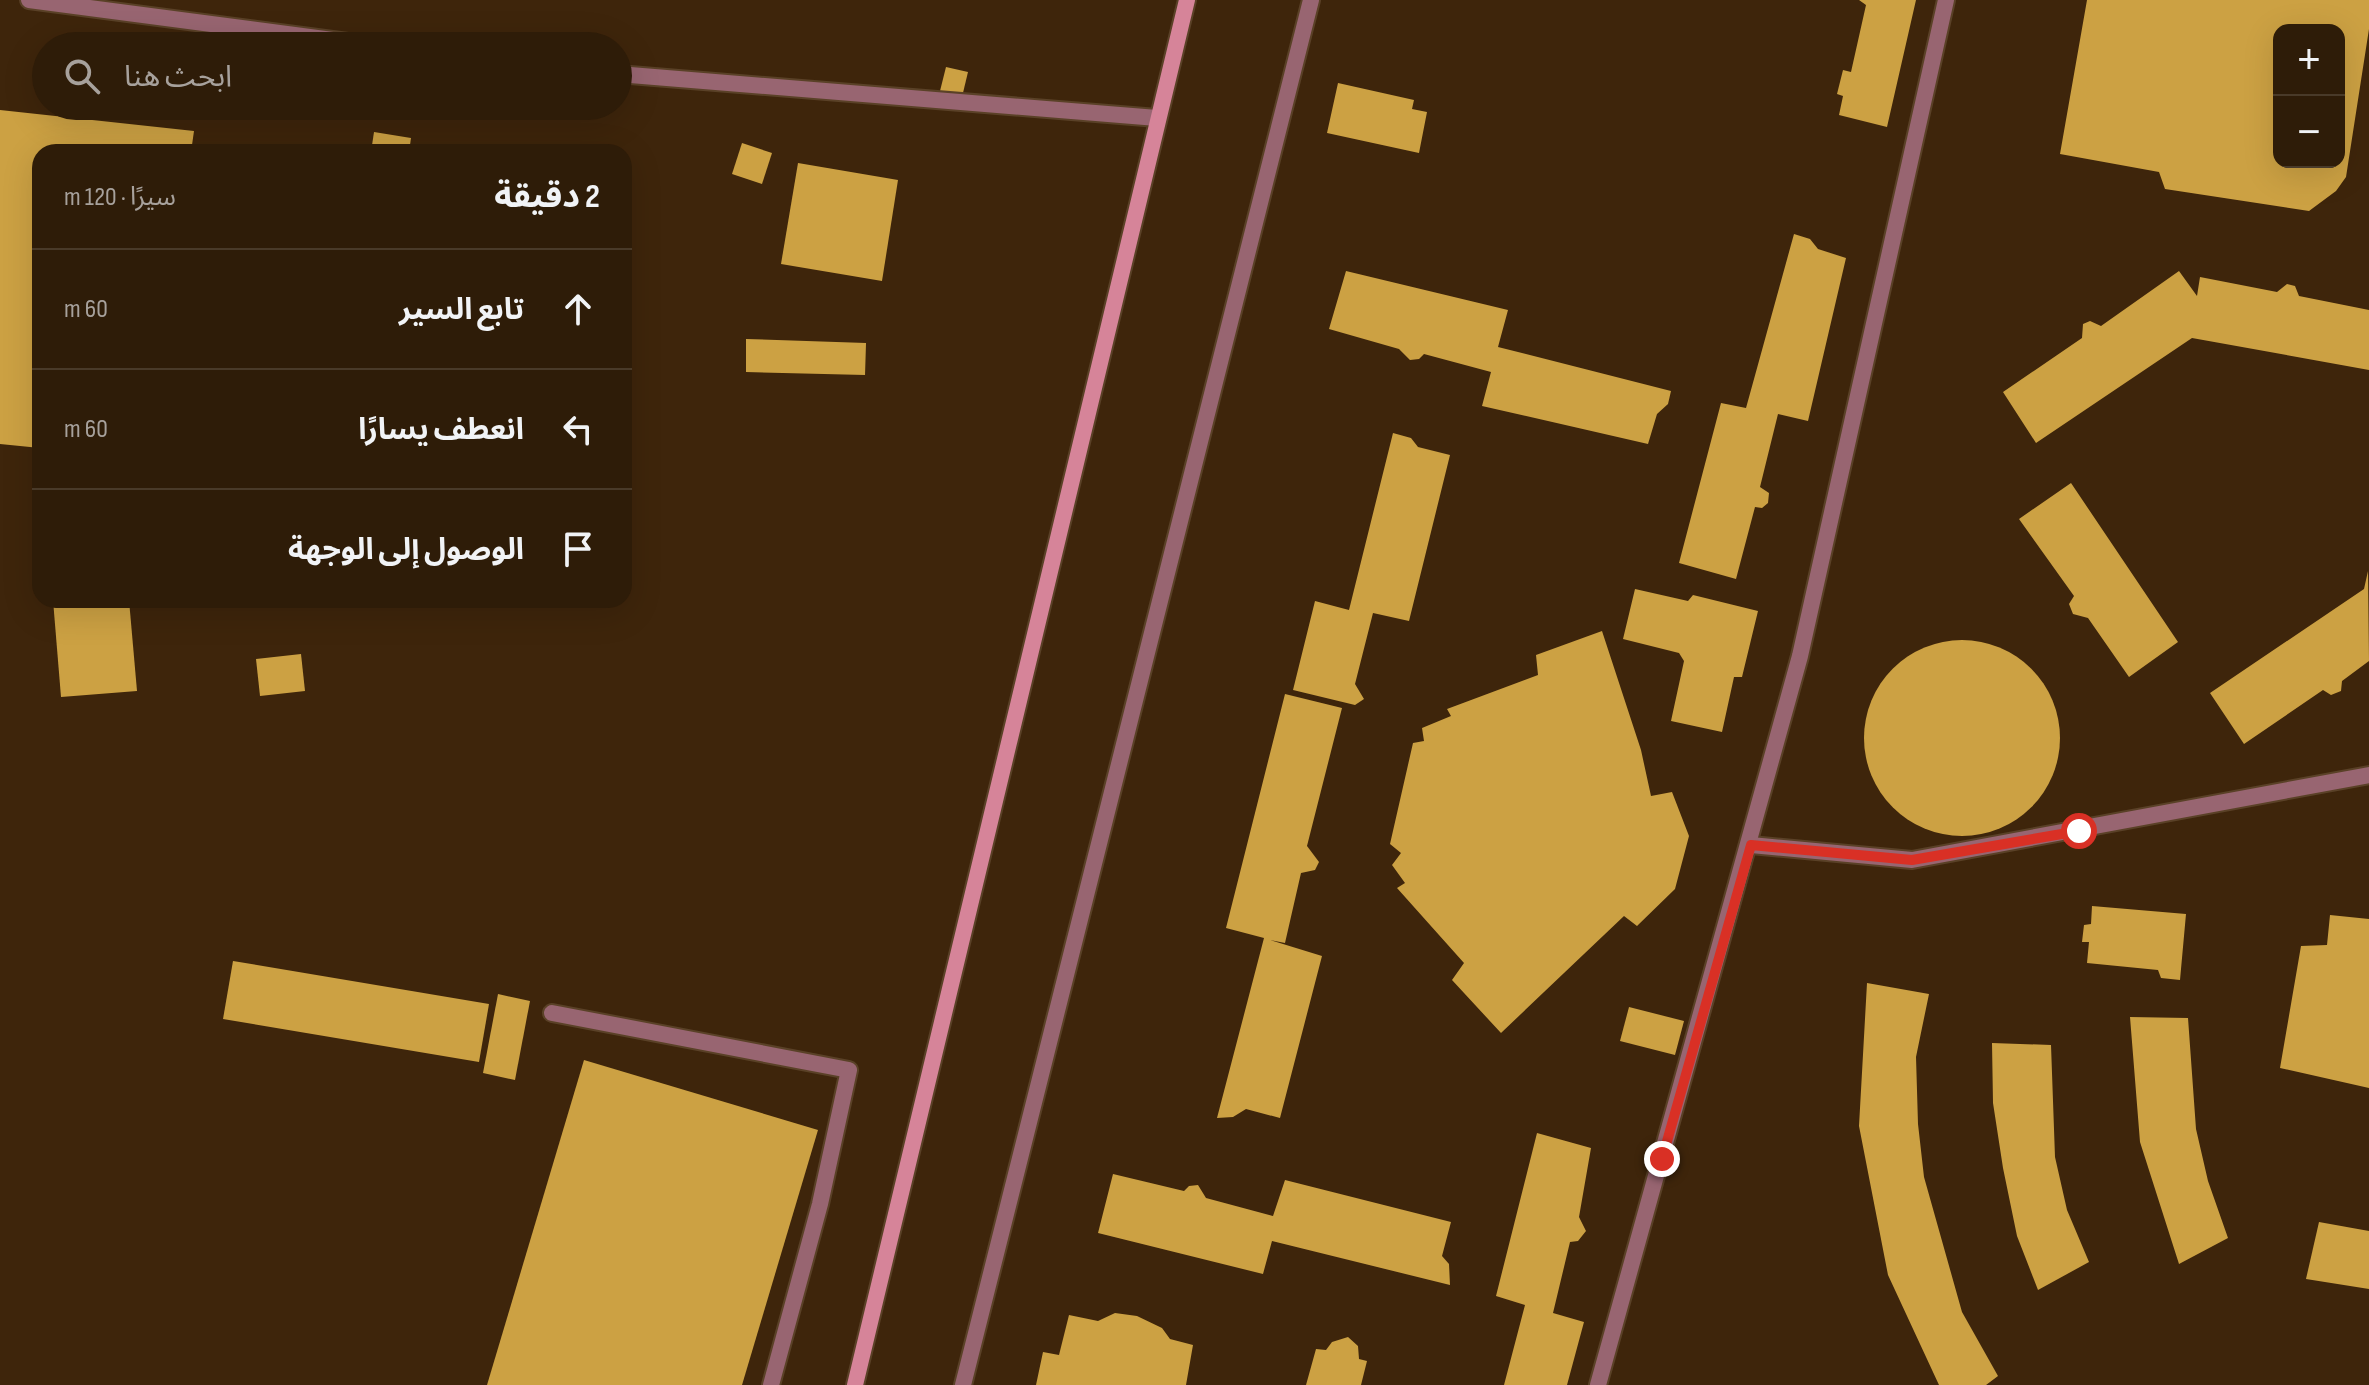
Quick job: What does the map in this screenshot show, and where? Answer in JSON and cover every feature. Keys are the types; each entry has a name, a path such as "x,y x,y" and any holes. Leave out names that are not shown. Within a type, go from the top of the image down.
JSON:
{"main road":[{"path":"855,1385 1187,0"}],"street":[{"path":"29,0 272,32"},
{"path":"963,1385 1311,0"},
{"path":"1598,1385 1751,845 1800,656 1946,0"},
{"path":"632,75 1157,118"},
{"path":"1751,845 1912,860 2369,775"},
{"path":"552,1013 849,1070 820,1204 771,1385"}],"building":[{"path":"1859,0 1916,0 1887,127 1839,115 1843,96 1837,94 1843,70 1851,72 1866,5"},
{"path":"2087,0 2369,0 2369,29 2346,177 2336,191 2309,211 2165,189 2159,172 2060,154"},
{"path":"946,67 968,72 962,97 940,91"},
{"path":"1338,83 1414,100 1412,109 1427,112 1419,153 1327,133"},
{"path":"0,110 32,113 32,120 92,120 194,131 192,144 32,144 32,447 0,444"},
{"path":"374,132 411,138 410,144 372,144"},
{"path":"742,143 772,153 762,184 732,174"},
{"path":"798,163 898,180 882,281 781,264"},
{"path":"1794,234 1810,239 1818,249 1846,258 1808,421 1778,414 1760,487 1769,493 1768,503 1762,508 1755,507 1736,579 1679,563 1721,403 1746,408"},
{"path":"1346,271 1508,310 1498,347 1671,391 1668,404 1657,414 1648,444 1482,406 1491,372 1424,354 1419,359 1410,360 1399,349 1329,329"},
{"path":"2179,271 2197,296 2200,277 2277,292 2287,284 2295,286 2299,296 2369,310 2369,370 2192,338 2036,443 2003,392 2082,338 2083,324 2090,321 2101,326"},
{"path":"746,339 866,343 865,375 746,372"},
{"path":"1393,433 1411,438 1418,447 1450,455 1409,621 1373,613 1355,684 1364,699 1355,705 1293,690 1315,601 1349,610"},
{"path":"2071,483 2178,642 2129,677 2088,618 2073,614 2069,604 2074,596 2019,519"},
{"path":"2368,571 2369,661 2342,681 2341,691 2331,695 2323,690 2244,744 2210,693 2364,589"},
{"path":"1635,589 1688,601 1693,595 1758,611 1742,677 1734,677 1722,732 1671,721 1684,661 1679,653 1623,639"},
{"path":"54,608 130,608 137,691 61,697"},
{"path":"1602,631 1641,750 1651,796 1672,792 1689,836 1675,889 1637,926 1624,916 1501,1033 1452,980 1464,963 1397,888 1405,883 1392,865 1401,853 1390,844 1413,743 1424,741 1422,728 1451,716 1447,709 1538,675 1536,655"},
{"path":"1962,640 2000,647 2017,656 2031,669 2044,683 2053,700 2060,738 2053,776 2044,793 2031,807 2017,820 2000,829 1962,836 1924,829 1907,820 1893,807 1880,793 1871,776 1864,738 1871,700 1880,683 1893,669 1907,656 1924,647"},
{"path":"301,654 305,691 260,696 256,659"},
{"path":"1285,694 1342,708 1307,846 1319,862 1315,870 1301,873 1285,943 1270,940 1322,956 1280,1118 1246,1109 1233,1117 1217,1118 1264,938 1226,928"},
{"path":"2092,906 2186,914 2180,980 2161,978 2158,970 2087,963 2089,942 2082,942 2084,925 2091,924"},
{"path":"2330,915 2369,919 2369,1088 2280,1068 2301,946 2327,945"},
{"path":"233,961 489,1004 479,1062 223,1019"},
{"path":"1867,983 1929,994 1916,1057 1918,1124 1924,1177 1962,1312 1998,1376 1986,1385 1939,1385 1888,1275 1859,1126"},
{"path":"498,994 530,1001 515,1080 483,1073"},
{"path":"1629,1007 1684,1021 1675,1055 1620,1041"},
{"path":"2130,1017 2188,1018 2196,1129 2208,1181 2228,1238 2179,1264 2140,1142"},
{"path":"1992,1043 2051,1045 2055,1157 2067,1210 2089,1262 2038,1290 2017,1236 2003,1168 1993,1103"},
{"path":"584,1060 818,1130 742,1385 487,1385"},
{"path":"1537,1133 1591,1148 1579,1217 1586,1231 1578,1241 1570,1242 1553,1313 1584,1322 1567,1385 1504,1385 1525,1305 1496,1296"},
{"path":"1113,1174 1184,1191 1189,1186 1198,1185 1206,1198 1273,1216 1285,1180 1451,1222 1442,1256 1449,1264 1450,1285 1272,1241 1263,1274 1098,1233"},
{"path":"2319,1222 2369,1231 2369,1289 2306,1279"},
{"path":"1115,1313 1137,1316 1162,1328 1170,1339 1193,1345 1186,1385 1036,1385 1043,1352 1059,1355 1069,1315 1098,1321"},
{"path":"1348,1337 1358,1346 1359,1359 1367,1361 1361,1385 1306,1385 1316,1349 1326,1350 1332,1342"}],"route":[{"path":"1662,1159 1751,845 1912,860 2079,831"}]}
